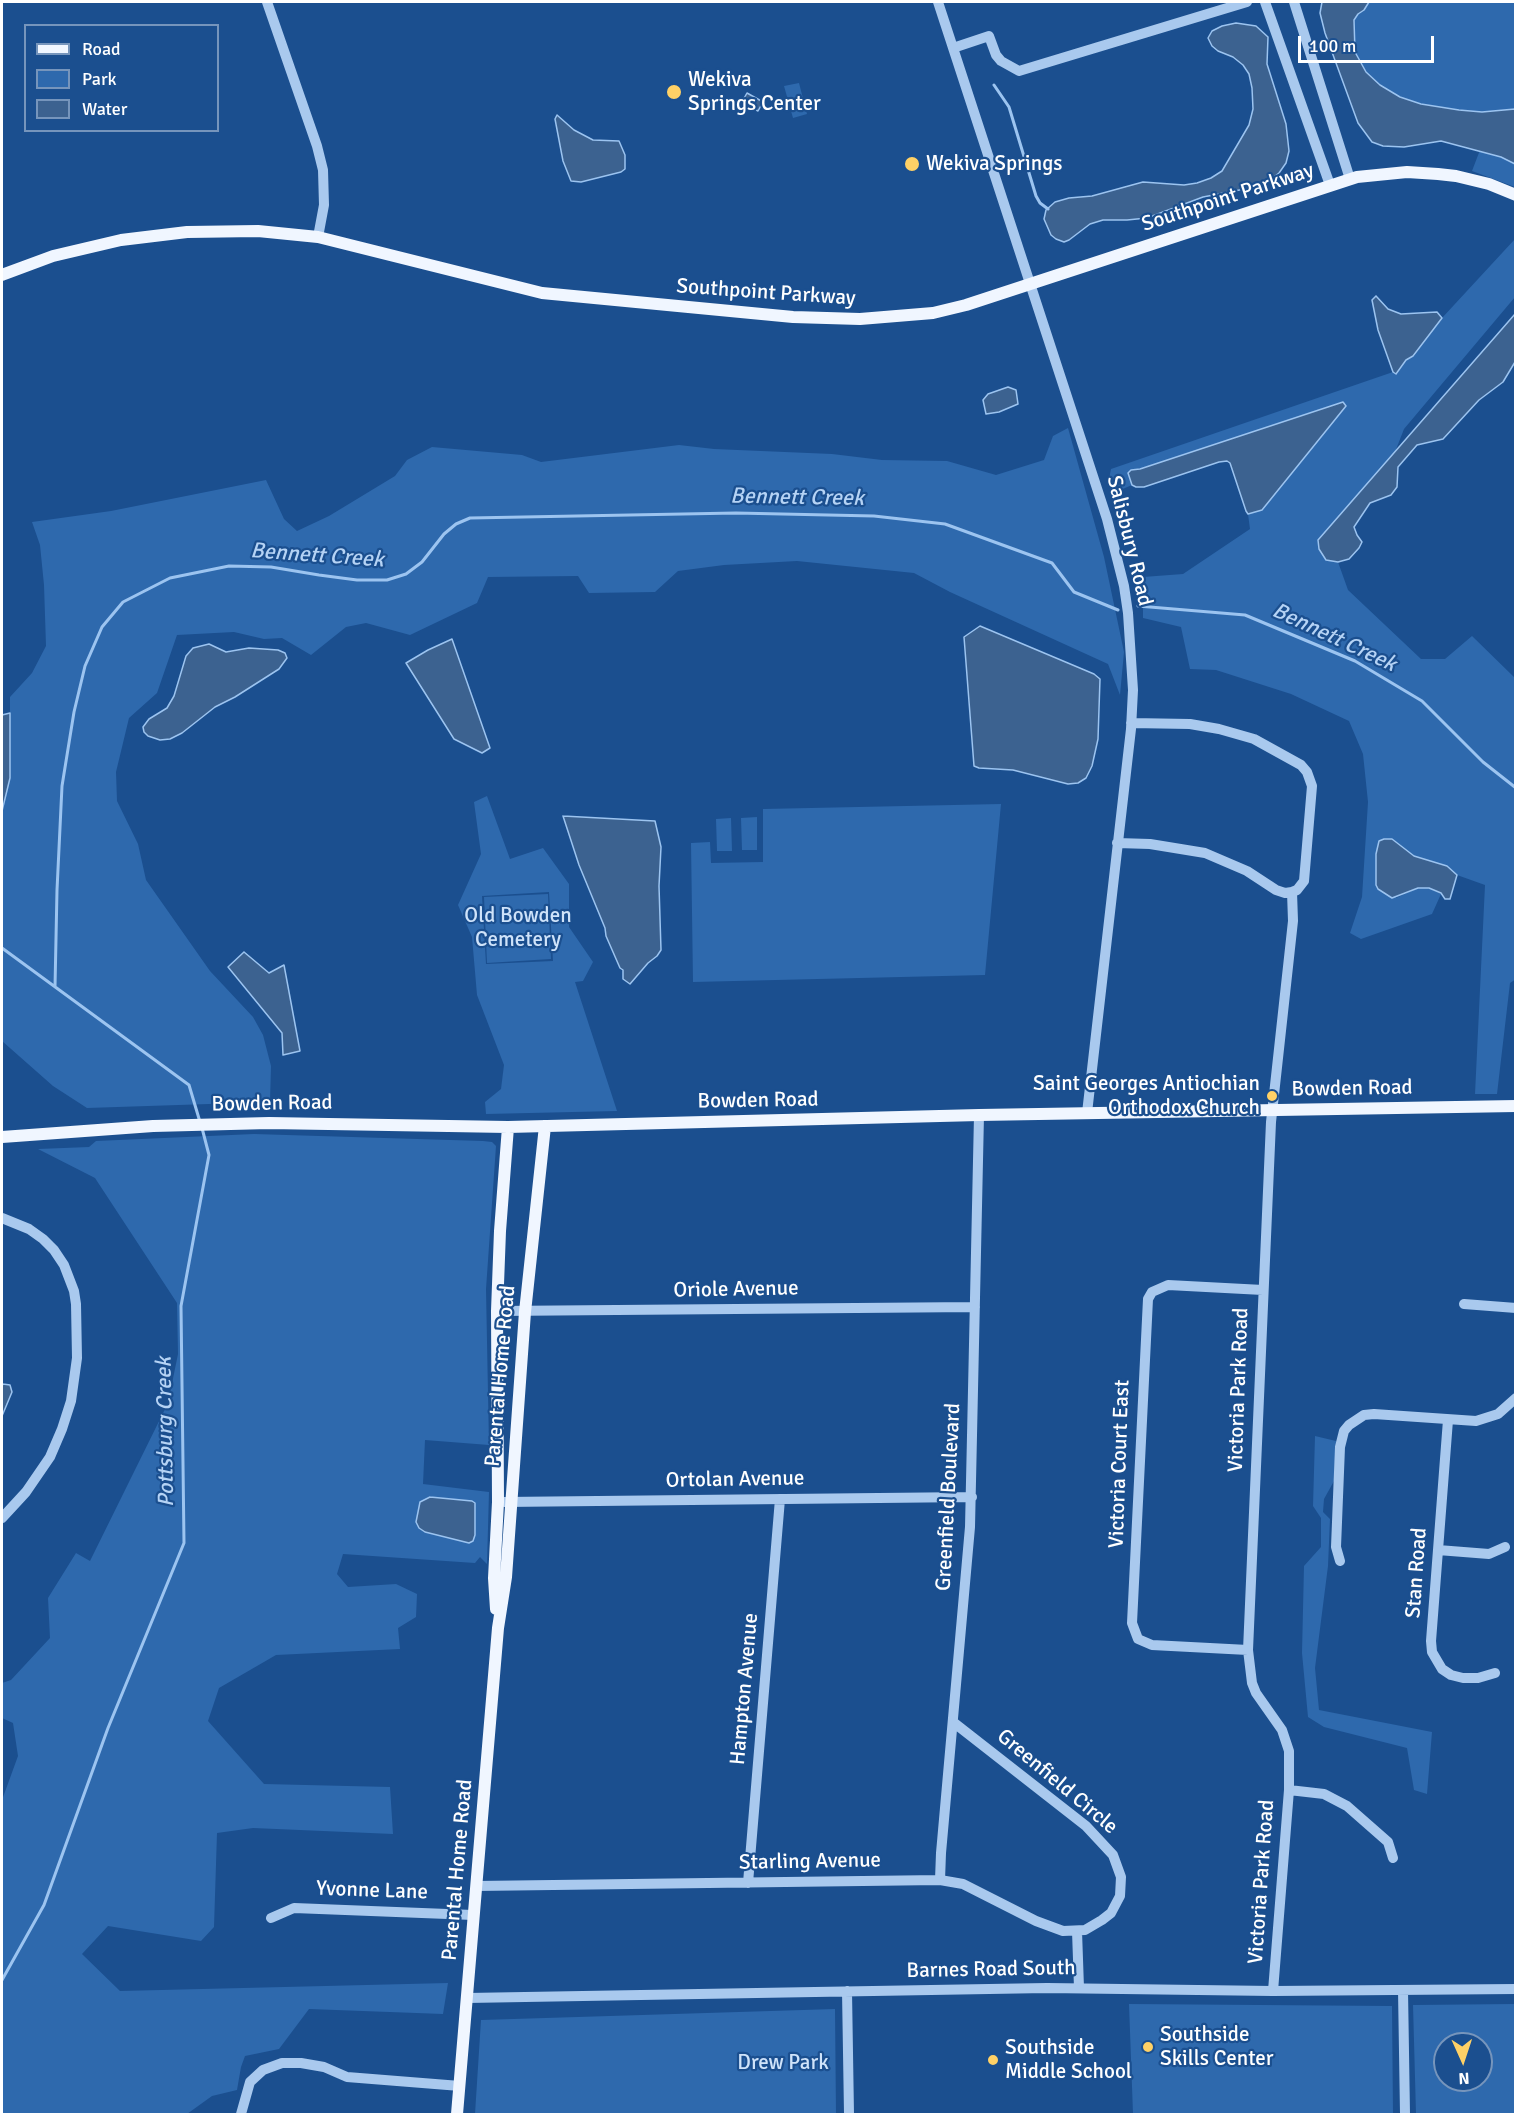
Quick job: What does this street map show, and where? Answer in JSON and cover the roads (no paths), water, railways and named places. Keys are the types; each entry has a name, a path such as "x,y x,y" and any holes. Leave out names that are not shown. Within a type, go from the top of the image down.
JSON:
{"main road":[{"name":"Southpoint Parkway","path":"2,275 53,256 154,234 247,231 318,237 542,293 793,317 851,320 933,313 1029,285 1350,179 1407,172 1438,174 1489,184 1515,195"},
{"name":"Bowden Road","path":"2,1137 153,1126 269,1123 508,1127 979,1115 1515,1106"},
{"name":"Parental Home Road","path":"505,1502 514,1463 525,1312 545,1126"},
{"name":"Parental Home Road","path":"458,2115 498,1628 506,1577 505,1502 498,1462 497,1311 508,1127"}],"street":[{"path":"267,2 317,146 323,170 324,205 318,237"},
{"name":"Salisbury Road","path":"938,2 1089,464 1124,586 1132,651 1131,723 1087,1113"},
{"path":"953,48 989,36 996,55 1001,61 1019,71 1247,2"},
{"path":"1265,2 1330,185"},
{"path":"1294,2 1350,179"},
{"name":"Victoria Park Road","path":"1131,723 1190,724 1254,739 1300,765 1307,772 1312,786 1304,880 1301,886 1292,892 1293,921 1272,1110 1248,1650 1252,1683 1256,1693 1275,1717 1287,1741 1289,1751 1289,1790 1273,1991"},
{"path":"1117,843 1150,844 1205,854 1247,871 1276,890 1292,892"},
{"name":"Greenfield Boulevard","path":"940,1880 972,1497 979,1115"},
{"path":"2,1218 29,1228 54,1250 64,1265 74,1291 77,1358 71,1401 50,1457 17,1503 2,1518"},
{"name":"Victoria Court East","path":"1248,1650 1144,1643 1135,1633 1132,1623 1148,1299 1152,1292 1168,1285 1263,1290"},
{"path":"1464,1304 1515,1308"},
{"name":"Oriole Avenue","path":"497,1311 975,1307"},
{"path":"1340,1561 1336,1547 1336,1511 1340,1447 1344,1431 1356,1419 1374,1414 1476,1421 1498,1414 1515,1398"},
{"name":"Stan Road","path":"1448,1420 1432,1652 1442,1670 1451,1675 1478,1678 1495,1673"},
{"path":"498,1462 514,1463"},
{"name":"Ortolan Avenue","path":"505,1502 972,1497"},
{"name":"Hampton Avenue","path":"748,1883 780,1499"},
{"path":"1438,1550 1489,1554 1505,1547"},
{"name":"Greenfield Circle","path":"953,1722 1086,1826 1113,1855 1121,1877 1120,1896 1102,1920 1084,1930 1077,1931"},
{"path":"1289,1790 1324,1794 1347,1806 1388,1842 1393,1858"},
{"name":"Starling Avenue","path":"476,1886 940,1880 963,1884 1036,1921 1063,1931 1077,1931"},
{"name":"Yvonne Lane","path":"271,1918 294,1908 473,1915"},
{"path":"1077,1931 1079,1988"},
{"name":"Barnes Road South","path":"467,1998 1079,1988 1273,1991 1515,1989"},
{"path":"1403,1990 1405,2115"},
{"path":"847,1992 849,2115"},
{"path":"241,2115 250,2082 263,2070 282,2063 301,2063 324,2067 347,2077 460,2086"}],"water":[{"path":"1322,2 1369,2 1354,20 1355,52 1366,72 1380,85 1400,97 1421,104 1459,110 1482,112 1515,109 1515,164 1501,157 1441,141 1404,147 1383,146 1372,142 1358,123 1325,33 1320,13"},
{"path":"1236,23 1256,26 1268,37 1267,64 1286,124 1289,151 1286,163 1279,173 1255,187 1203,197 1147,218 1103,220 1090,224 1064,242 1051,235 1044,219 1046,210 1055,202 1092,196 1143,182 1184,185 1197,183 1222,171 1249,125 1253,109 1252,88 1249,74 1243,65 1233,57 1218,51 1208,38 1212,31"},
{"path":"747,93 763,102 758,111 742,102"},
{"path":"557,115 574,130 593,140 619,141 625,155 625,169 581,182 571,181 563,161 555,119"},
{"path":"1376,296 1388,309 1401,314 1437,312 1442,318 1396,374 1393,372 1378,330 1372,300"},
{"path":"1515,314 1515,362 1503,382 1479,400 1443,439 1417,445 1398,467 1397,487 1391,495 1370,503 1354,527 1362,542 1359,548 1349,559 1338,562 1326,560 1319,549 1318,540"},
{"path":"1008,387 1016,390 1018,404 999,412 986,414 983,400 988,394"},
{"path":"1343,402 1346,406 1262,510 1248,514 1230,463 1227,461 1144,487 1132,485 1128,473 1131,470"},
{"path":"980,626 1094,674 1100,679 1098,739 1092,766 1086,778 1078,783 1068,784 1013,770 974,766 964,637"},
{"path":"452,639 490,748 482,753 454,739 406,663"},
{"path":"209,644 226,652 249,648 278,650 285,653 287,658 279,669 215,707 182,733 170,739 160,740 148,736 143,727 149,719 167,708 174,696 186,656 193,648"},
{"path":"10,713 10,778 2,811 2,715"},
{"path":"563,816 655,821 661,847 659,886 661,950 630,984 623,979 623,970 606,936"},
{"path":"1392,839 1414,856 1447,866 1457,875 1450,899 1445,899 1441,893 1429,888 1418,888 1392,898 1378,889 1376,854 1379,841"},
{"path":"244,952 269,973 284,965 300,1051 283,1055 282,1033 228,967"},
{"path":"3,1384 10,1385 12,1392 2,1416 2,1386"},
{"path":"430,1497 475,1503 473,1541 469,1543 425,1532 419,1528 416,1522 420,1502"}],"waterway":[{"path":"994,85 1009,107 1036,196 1040,203 1048,209"},
{"name":"Bennett Creek","path":"55,987 62,786 74,712 85,666 102,627 123,602 170,578 229,566 271,567 357,580 387,580 406,574 422,562 444,534 456,524 470,518 736,513 874,516 945,524 1052,563 1074,592 1118,610"},
{"name":"Bennett Creek","path":"1138,606 1245,615 1355,661 1422,701 1483,762 1516,788"},
{"name":"Pottsburg Creek","path":"2,948 189,1085 200,1122"},
{"name":"Pottsburg Creek","path":"2,1980 44,1905 108,1728 184,1543 181,1306 209,1155 202,1128"}],"place":[{"name":"Wekiva Springs Center","path":"674,92"},
{"name":"Wekiva Springs","path":"912,164"},
{"name":"Saint Georges Antiochian Orthodox Church","path":"1272,1096"},
{"name":"Southside Skills Center","path":"1148,2047"},
{"name":"Southside Middle School","path":"993,2060"}],"park label":[{"name":"Old Bowden Cemetery","path":"518,928"},
{"name":"Drew Park","path":"783,2063"}]}
